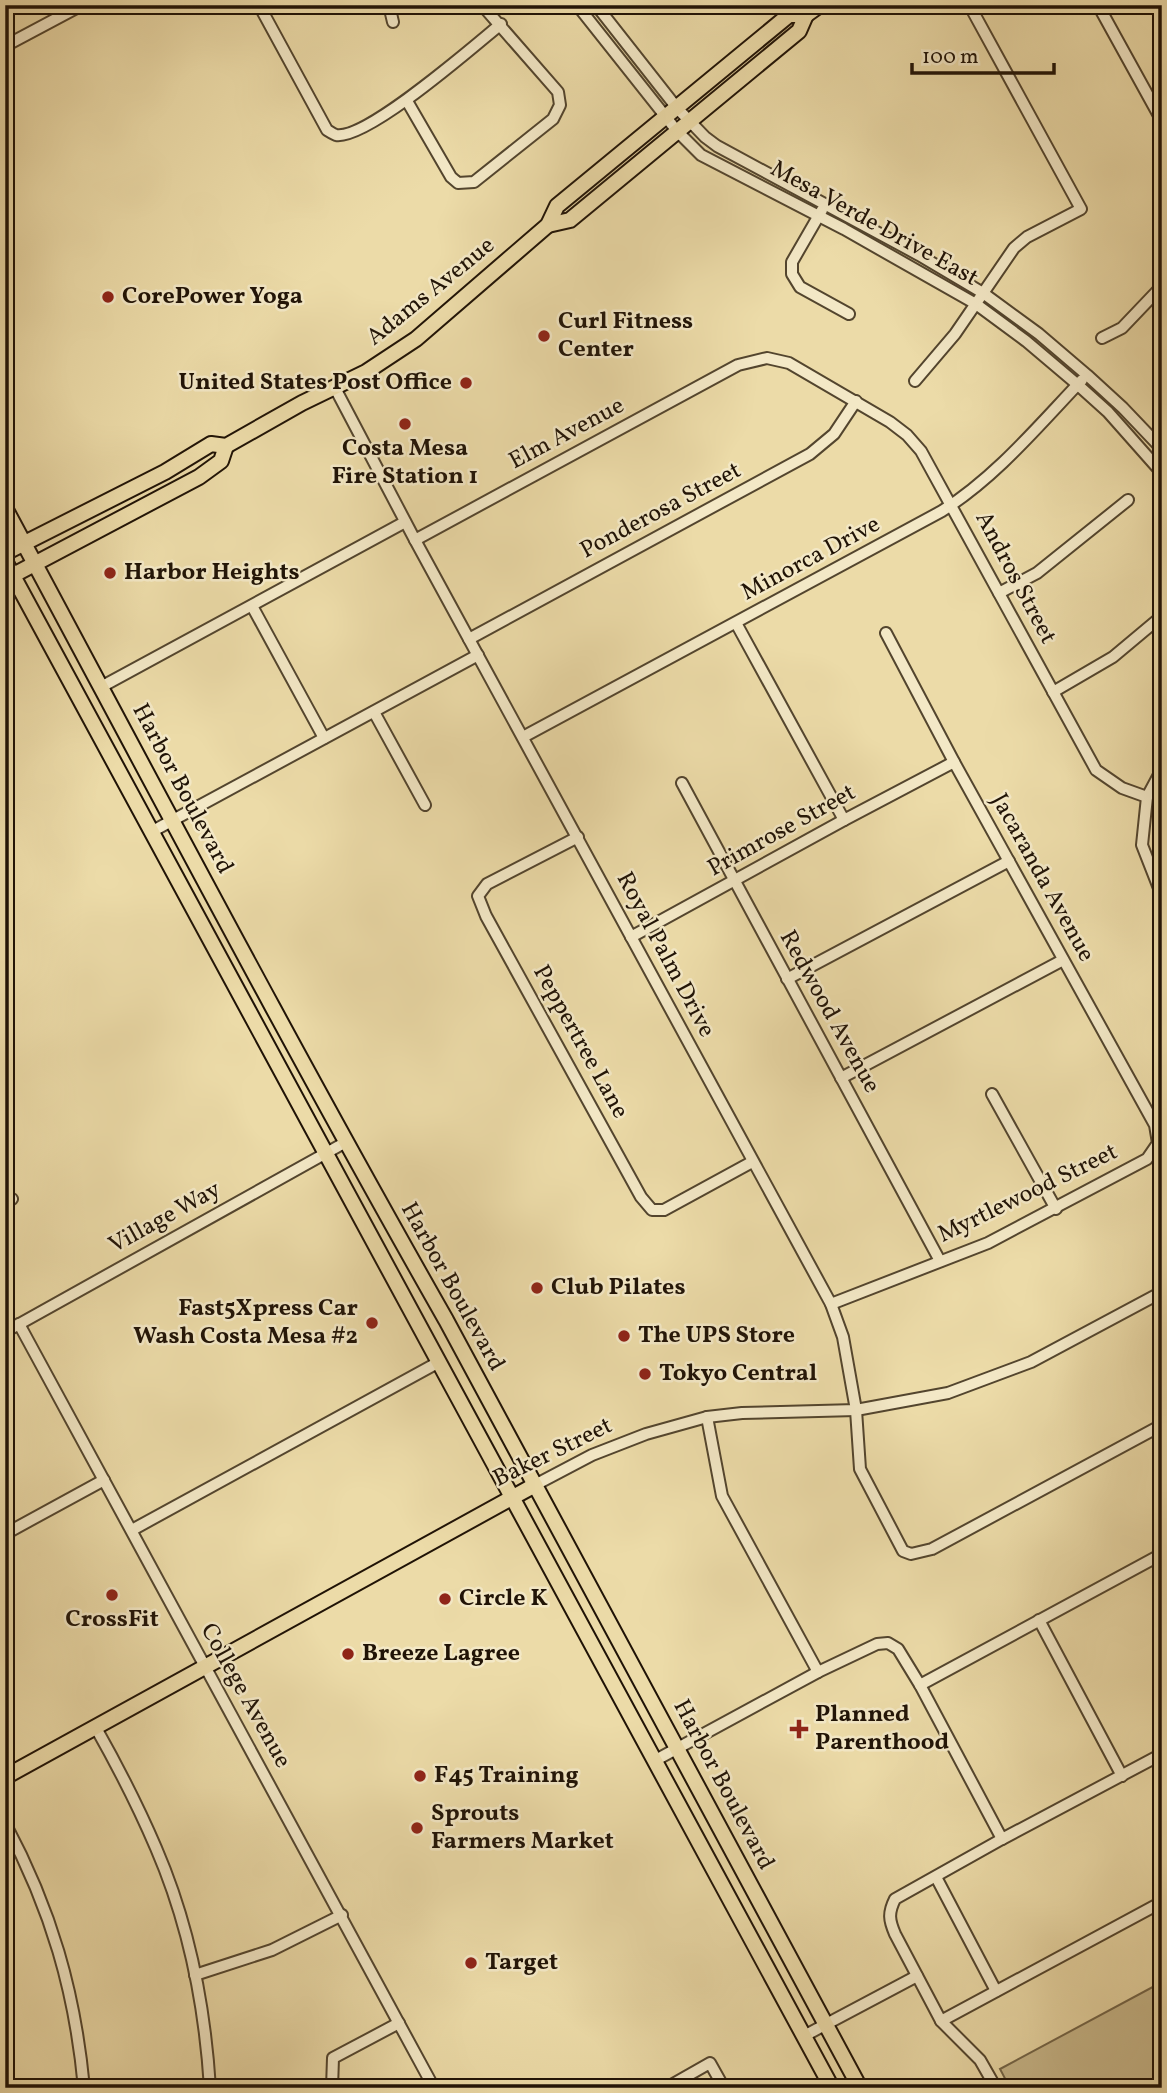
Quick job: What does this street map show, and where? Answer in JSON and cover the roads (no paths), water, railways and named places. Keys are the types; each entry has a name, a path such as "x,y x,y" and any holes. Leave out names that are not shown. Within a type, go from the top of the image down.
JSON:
{"main road":[{"name":"Adams Avenue","path":"548,225 570,220 799,31 806,15 820,5"},
{"name":"Adams Avenue","path":"5,553 165,472 211,444 226,446 283,413 366,373 416,339 548,225 557,206 789,15 806,15"},
{"name":"Adams Avenue","path":"9,577 199,477 221,461 226,446"},
{"name":"Harbor Boulevard","path":"5,508 860,2088"},
{"name":"Harbor Boulevard","path":"5,561 9,577 151,832 832,2088"},
{"name":"Baker Street","path":"5,1777 535,1485"}],"street":[{"path":"5,46 82,5"},
{"path":"259,5 327,130 336,135 350,133 407,101 501,24"},
{"path":"389,5 393,22"},
{"path":"407,101 451,177 458,183 474,182 553,119 560,105 558,92 482,5"},
{"name":"Mesa Verde Drive East","path":"577,5 671,113 689,122 717,146 919,255 983,293 1039,334 1087,375 1161,446"},
{"name":"Mesa Verde Drive East","path":"596,5 671,113 677,131 701,155 911,265 976,304 1078,384 1108,412 1162,473"},
{"path":"915,381 956,334 1009,253 1022,240 1081,209 971,8 976,5"},
{"path":"1098,5 1162,121"},
{"path":"825,204 792,262 792,275 800,287 849,314"},
{"path":"1102,338 1122,328 1162,286"},
{"name":"Andros Street","path":"738,365 760,358 781,360 856,401 898,428 914,443 931,467 1096,770 1122,788 1147,797"},
{"name":"Elm Avenue","path":"415,540 738,365"},
{"name":"Minorca Drive","path":"523,737 952,505 1014,453 1087,375"},
{"name":"Royal Palm Drive","path":"335,388 405,522 831,1304 843,1337 856,1410 860,1469 903,1551 911,1555 932,1549 1162,1425"},
{"name":"Ponderosa Street","path":"469,639 810,454 834,434 856,401"},
{"path":"1149,457 1161,446"},
{"path":"999,593 1037,573 1128,500"},
{"path":"101,687 405,522"},
{"path":"252,606 324,738"},
{"path":"1053,692 1113,657 1162,617"},
{"path":"736,623 844,820"},
{"name":"Jacaranda Avenue","path":"886,633 954,762 1155,1125 1158,1143"},
{"path":"151,832 478,655"},
{"path":"374,712 425,805"},
{"name":"Primrose Street","path":"631,937 954,762"},
{"path":"1162,769 1147,797 1142,845 1162,896"},
{"name":"Redwood Avenue","path":"682,783 733,882 940,1261"},
{"name":"Peppertree Lane","path":"578,837 487,884 478,896 486,916 641,1197 652,1210 664,1210 752,1162"},
{"path":"787,979 1010,861"},
{"path":"841,1078 1063,960"},
{"path":"992,1094 1056,1209"},
{"name":"Village Way","path":"5,1332 346,1142"},
{"name":"Myrtlewood Street","path":"831,1304 988,1243 1147,1159 1158,1143"},
{"name":"Baker Street","path":"535,1485 592,1455 646,1434 707,1417 742,1413 856,1410 948,1393 1031,1362 1162,1292"},
{"name":"College Avenue","path":"19,1324 435,2088"},
{"path":"132,1530 439,1362"},
{"path":"707,1417 722,1496 818,1672"},
{"path":"5,1534 104,1480"},
{"path":"920,1685 1159,1556 1162,1569"},
{"path":"1039,1620 1122,1776"},
{"path":"654,1761 818,1672 877,1644 888,1643 898,1649 920,1685 1002,1839"},
{"path":"96,1728 129,1789 172,1889 195,1975 210,2088"},
{"path":"996,2088 981,2060 942,2021 889,1920 889,1910 895,1899 1162,1754"},
{"path":"5,1823 31,1873 61,1956 75,2014 84,2088"},
{"path":"936,1877 996,1991"},
{"path":"942,2021 1162,1902"},
{"path":"195,1975 272,1950 342,1915"},
{"path":"804,2036 917,1976"},
{"path":"332,2088 333,2058 399,2023"},
{"path":"666,2088 710,2063 724,2088"}],"place":[{"name":"CorePower Yoga","path":"108,297"},
{"name":"Curl Fitness Center","path":"544,336"},
{"name":"United States Post Office","path":"466,383"},
{"name":"Costa Mesa Fire Station 1","path":"405,424"},
{"name":"Harbor Heights","path":"110,573"},
{"name":"Club Pilates","path":"537,1288"},
{"name":"Fast5Xpress Car Wash Costa Mesa #2","path":"372,1323"},
{"name":"The UPS Store","path":"624,1336"},
{"name":"Tokyo Central","path":"645,1374"},
{"name":"CrossFit","path":"112,1595"},
{"name":"Circle K","path":"445,1599"},
{"name":"Breeze Lagree","path":"348,1654"},
{"name":"Planned Parenthood","path":"799,1729"},
{"name":"F45 Training","path":"420,1776"},
{"name":"Sprouts Farmers Market","path":"417,1828"},
{"name":"Target","path":"471,1963"}]}
